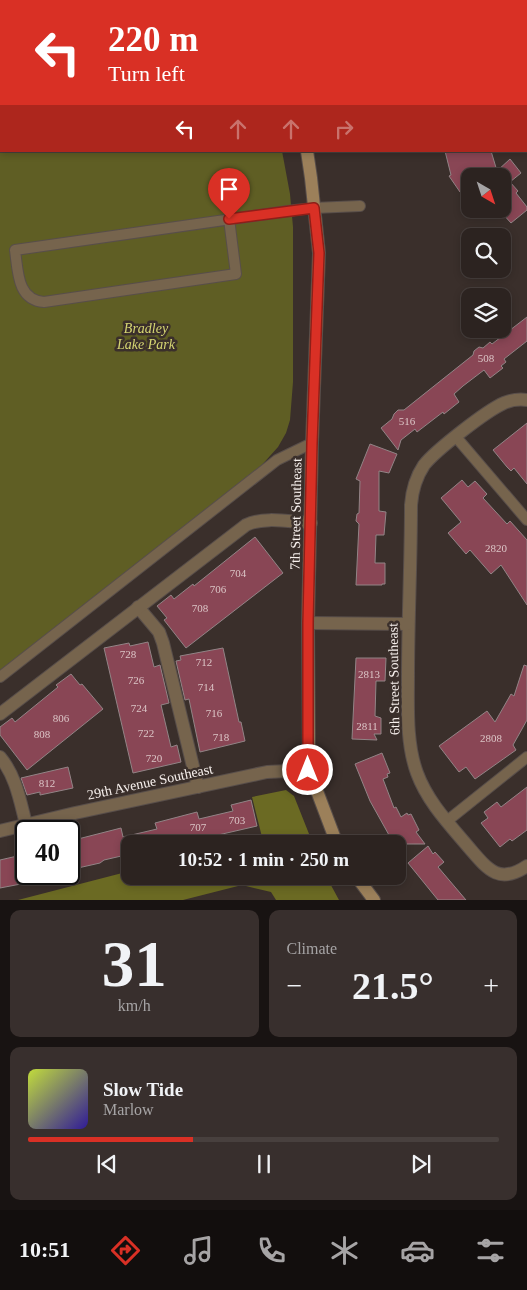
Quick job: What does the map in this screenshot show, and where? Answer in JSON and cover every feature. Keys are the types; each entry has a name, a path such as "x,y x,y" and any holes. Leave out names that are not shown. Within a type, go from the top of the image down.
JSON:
{"street":[{"name":"7th Street Southeast","path":"307,152 319,253 308,623 308,770 333,835"},
{"path":"456,437 496,407 510,401 522,400"},
{"name":"6th Street Southeast","path":"456,437 428,461 418,477 411,505 411,566 408,624 408,712 411,751 416,771 426,792 447,821 485,866 494,872 505,875 516,873 527,866"},
{"path":"0,714 246,525 254,521 311,523"},
{"path":"138,607 159,632 163,643 198,787"},
{"path":"308,623 408,624"},
{"path":"0,757 8,766 13,776 25,820"},
{"name":"29th Avenue Southeast","path":"45,820 267,772 308,770"},
{"name":"29th Avenue Southeast","path":"0,832 15,827"},
{"path":"363,885 374,900"}],"lane":[{"path":"229,219 236,274 44,302 37,302 26,296 22,289 15,250 229,219 314,208 360,206"},
{"path":"456,437 527,520"},
{"path":"0,677 277,460 312,443"},
{"path":"447,821 527,757"}],"green space":[{"name":"Bradley Lake Park","path":"0,152 282,152 290,194 293,227 293,382 290,420 286,433 278,447 260,467 184,529 0,672"}],"shaded area":[{"path":"286,790 294,796 309,835 262,835 252,797"},
{"path":"121,873 121,885 242,885 183,900 18,900"},
{"path":"242,885 331,885 339,900 276,900 271,892"}],"building":[{"path":"445,152 491,152 496,168 461,168 460,192 449,176 451,175"},
{"path":"510,159 521,173 511,181 511,168 500,168"},
{"path":"511,183 518,191 516,193 527,207 527,210 511,223 506,218 511,218"},
{"path":"527,317 527,341 504,359 506,362 501,366 503,368 490,378 484,370 463,386 454,394 459,402 417,432 415,429 401,440 398,450 381,428 392,419 394,414 398,410 404,410 473,355 474,351 479,347 483,348 490,342 492,344 500,338 511,338 511,329"},
{"path":"527,423 527,484 514,468 511,471 507,467 493,450"},
{"path":"370,444 397,454 389,473 379,471 379,511 386,512 384,535 376,535 375,563 385,563 385,584 356,585 359,524 356,521 357,514 359,513 360,481 356,479"},
{"path":"462,480 468,487 475,481 487,494 483,498 507,524 510,521 527,540 527,605 501,565 491,574 470,550 466,554 448,533 461,522 441,498"},
{"path":"255,537 283,573 186,648 164,620 167,618 157,606 171,595 174,599 193,584 194,586"},
{"path":"148,642 154,667 160,665 169,703 161,705 171,747 177,745 181,762 133,773 104,648 129,643 130,646"},
{"path":"223,648 245,741 200,752 189,699 185,700 176,661 181,660 180,656"},
{"path":"356,658 386,658 385,681 376,681 375,716 381,718 381,734 374,734 377,740 352,739"},
{"path":"524,665 527,666 527,720 513,745 516,750 475,779 466,767 459,772 439,746 487,711 495,722 511,694 514,696"},
{"path":"71,674 103,709 27,770 0,735 0,727 12,718 15,722"},
{"path":"382,753 390,773 387,774 388,777 383,779 394,808 396,807 401,817 407,813 408,815 411,814 419,830 416,832 425,844 406,844 406,835 389,835 370,801 355,764"},
{"path":"68,767 73,788 40,795 40,792 27,795 21,778"},
{"path":"527,787 527,830 500,847 481,823 488,818 484,812 497,802 501,807"},
{"path":"251,800 257,826 218,835 132,835 157,829 155,823 197,812 199,819 233,811 231,805"},
{"path":"121,828 123,835 121,835 121,856 80,868 80,838"},
{"path":"428,846 433,854 435,852 444,862 438,867 466,900 438,900 408,863"},
{"path":"15,857 16,885 0,888 0,860"}],"route":[{"path":"229,219 314,208 319,253 308,623 308,770"}]}
